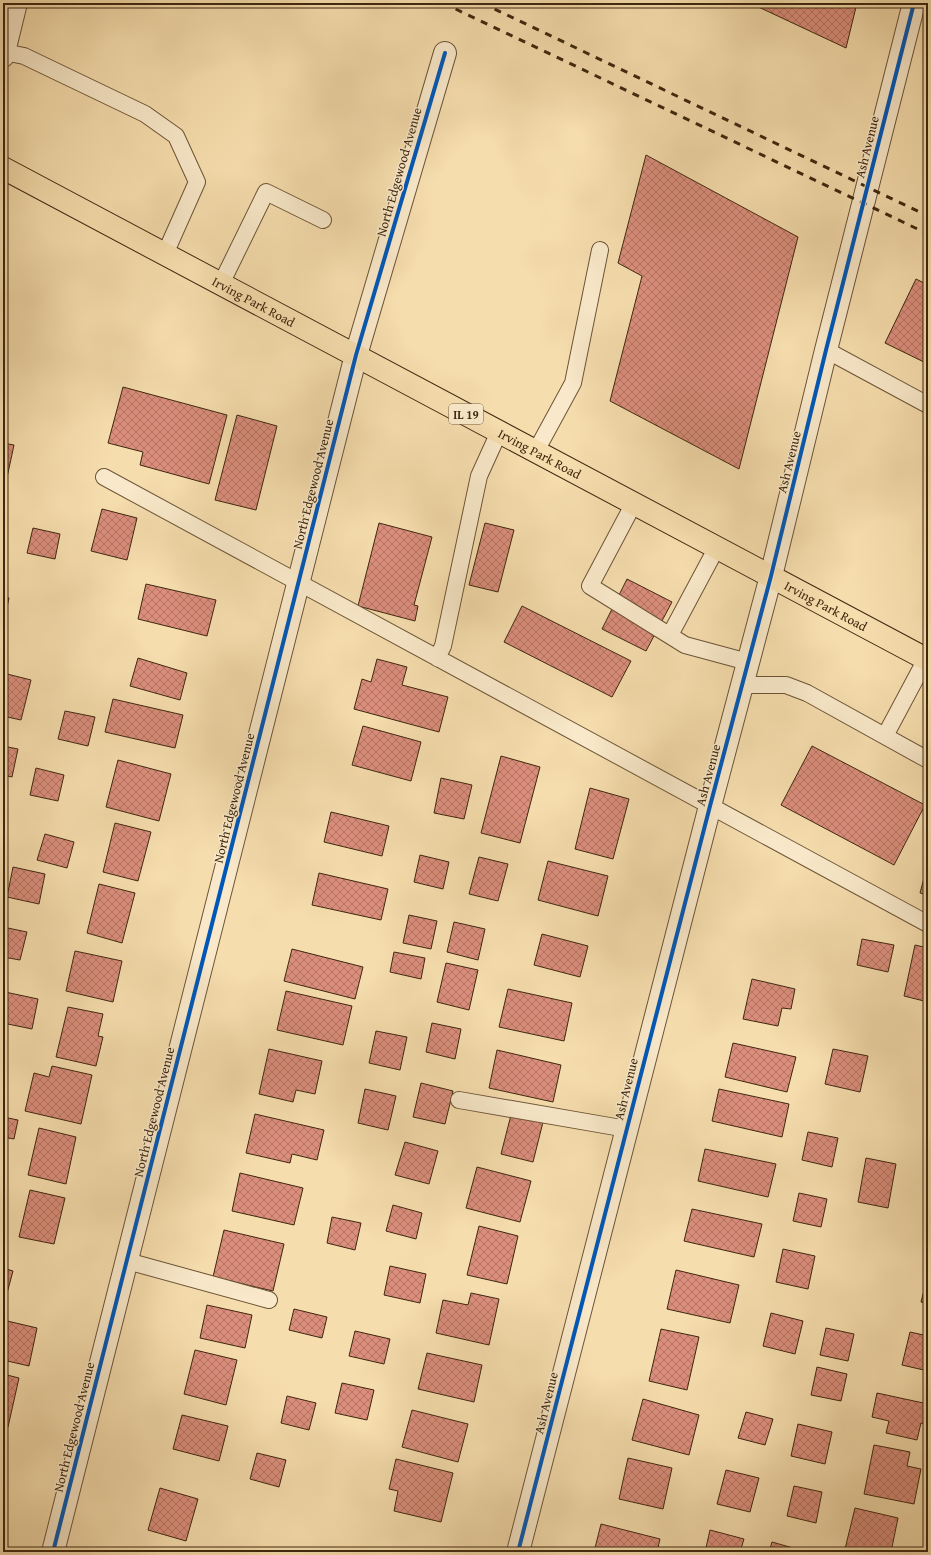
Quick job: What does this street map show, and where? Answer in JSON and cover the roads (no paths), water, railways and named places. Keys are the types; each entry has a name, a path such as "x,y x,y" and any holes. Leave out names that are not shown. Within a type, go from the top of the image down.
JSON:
{"main road":[{"name":"Irving Park Road","path":"3,168 927,660"}],"street":[{"path":"4,54 16,3"},
{"name":"Ash Avenue","path":"518,1552 710,806 771,576 826,350 914,3"},
{"name":"North Edgewood Avenue","path":"53,1552 356,355 445,53"}],"lane":[{"path":"4,54 24,56 145,114 176,136 197,182 165,254"},
{"path":"221,284 266,192 323,220"},
{"path":"536,451 573,383 600,250"},
{"path":"826,350 928,405"},
{"path":"437,658 443,646 479,476 499,432"},
{"path":"104,477 928,924"},
{"path":"634,504 590,586 685,645 748,662"},
{"path":"670,635 718,548"},
{"path":"885,736 927,660"},
{"path":"742,685 786,685 807,693 928,760"},
{"path":"458,1100 627,1129"},
{"path":"127,1261 269,1300"}],"railway":[{"path":"443,3 928,234"},
{"path":"482,3 928,216"}]}
